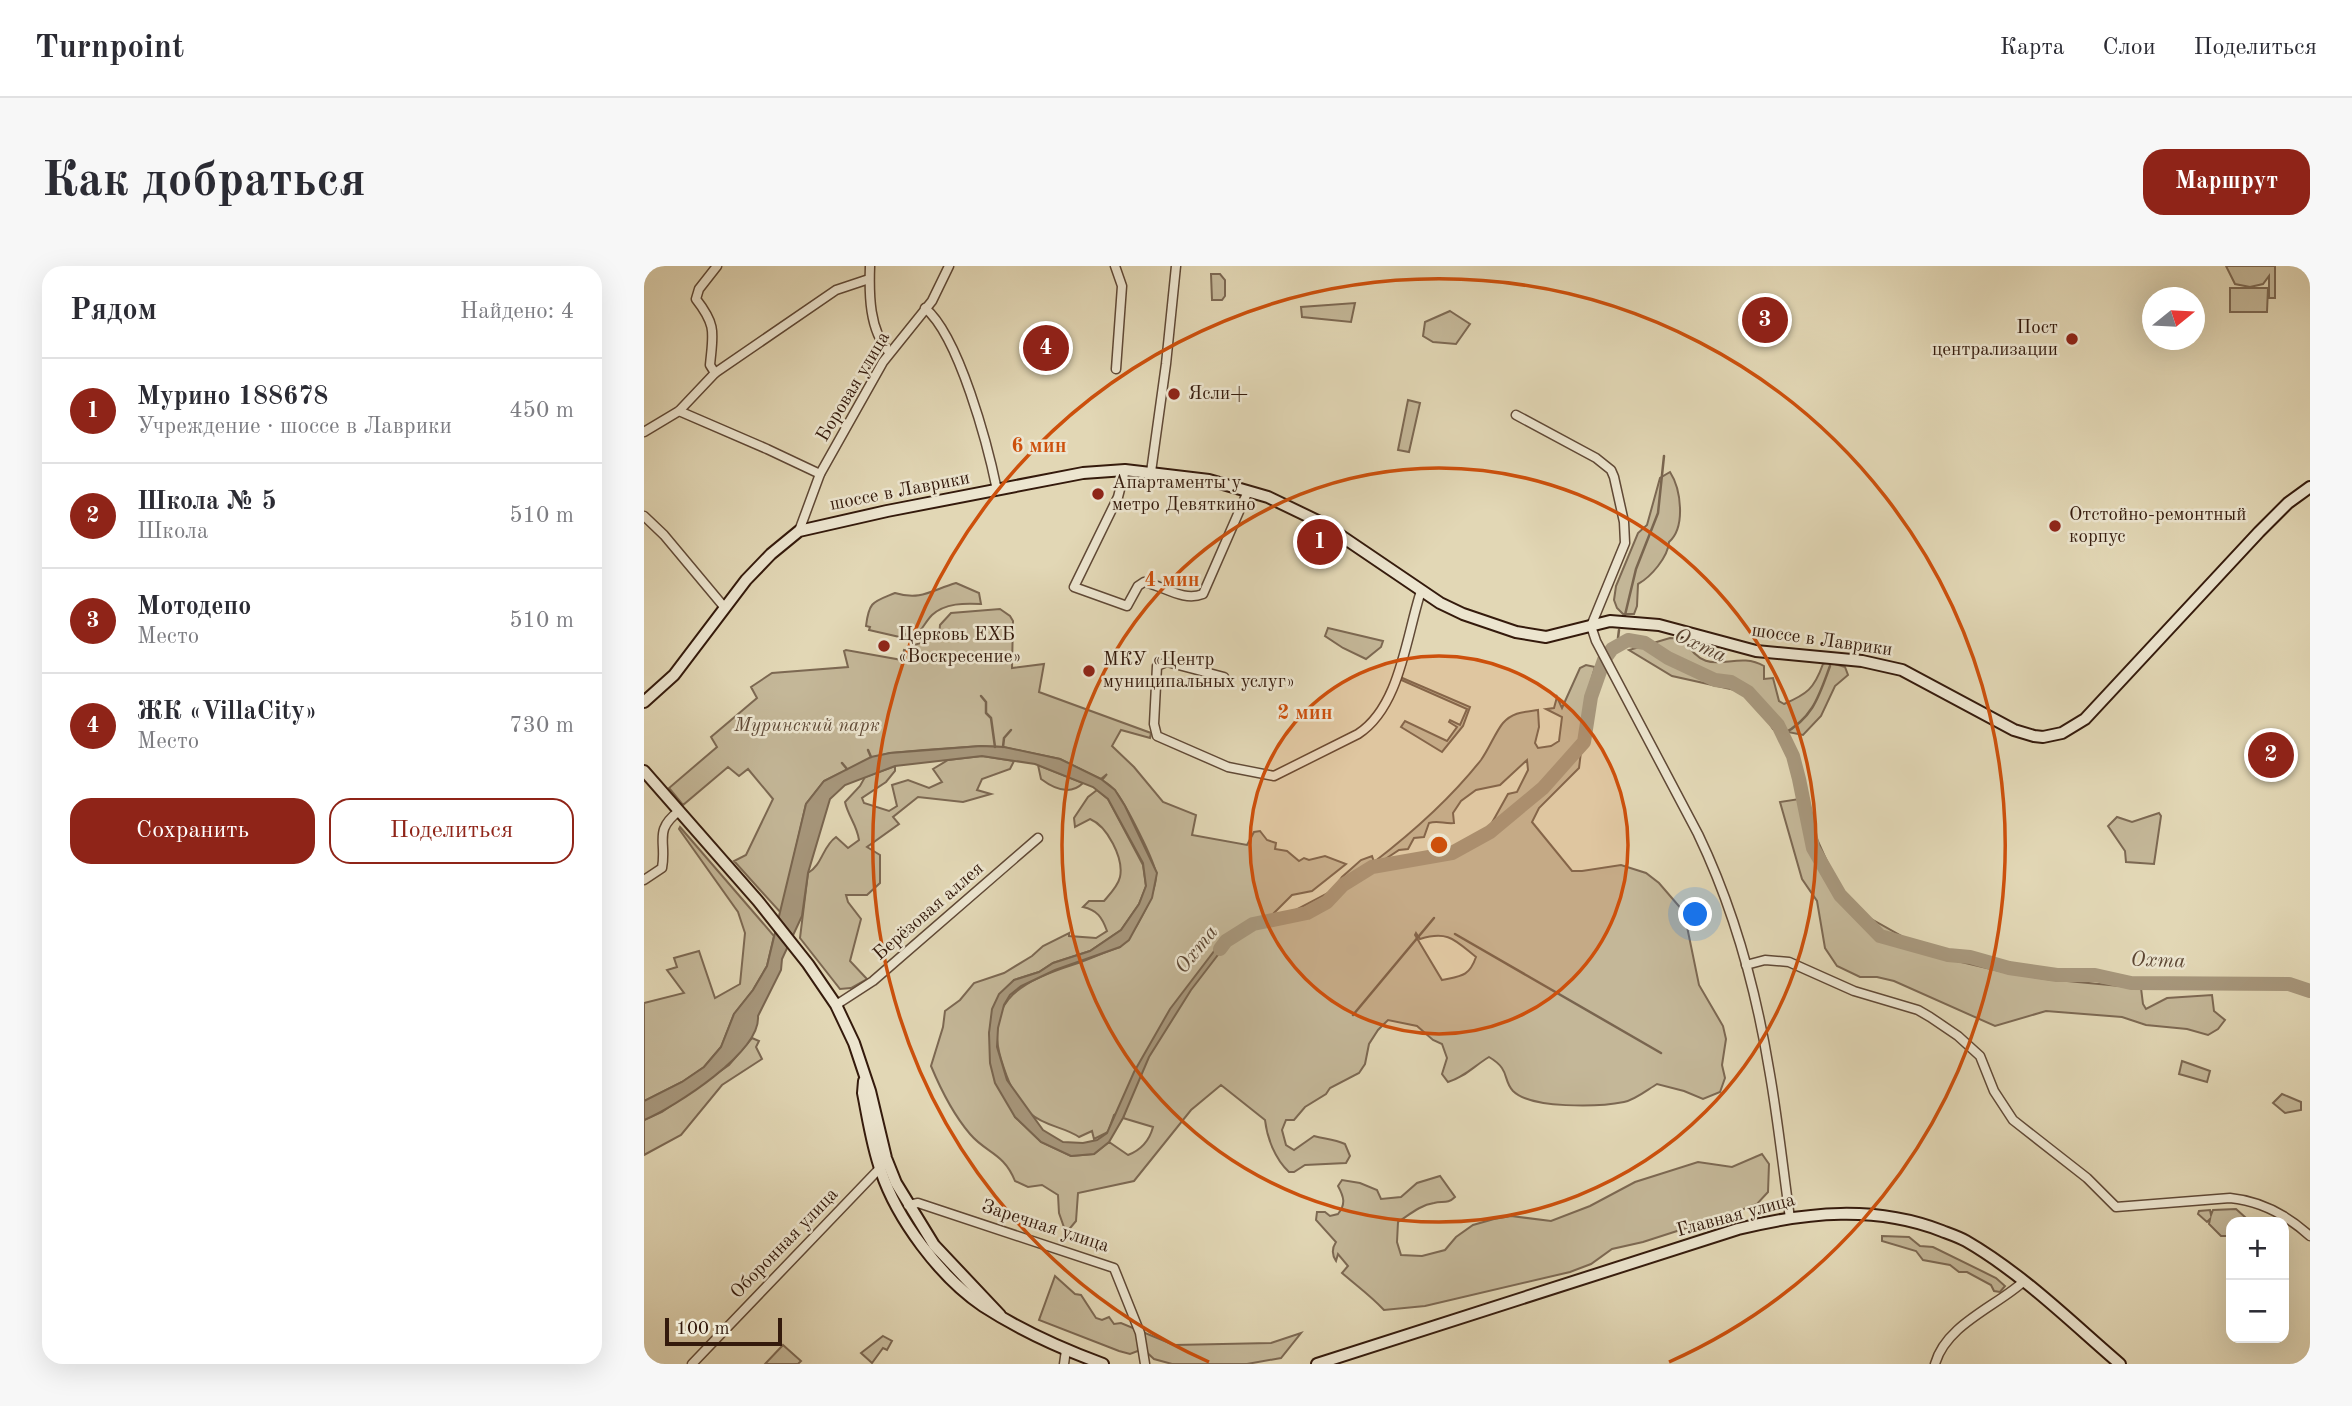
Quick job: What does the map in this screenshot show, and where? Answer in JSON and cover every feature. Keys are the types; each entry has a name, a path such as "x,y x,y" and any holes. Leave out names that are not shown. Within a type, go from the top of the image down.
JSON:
{"street":[{"path":"715,373 709,365 713,332 711,320 696,299 699,289 717,266"},
{"path":"870,266 872,315 884,346 890,352"},
{"name":"Боровая улица","path":"799,531 820,474 890,352 932,301 949,266"},
{"path":"1115,266 1122,286 1116,369"},
{"path":"1151,472 1176,266"},
{"path":"644,432 679,411 715,373 836,290 869,279"},
{"path":"925,308 950,343 969,391 997,490"},
{"path":"679,411 820,474"},
{"path":"1516,415 1596,457 1611,470 1614,477 1624,522 1625,543 1591,626 1596,641 1711,862 1746,965 1769,1068 1790,1218"},
{"path":"1125,470 1118,497 1074,587 1127,606 1138,586 1144,582 1185,596 1203,594 1248,491"},
{"name":"шоссе в Лаврики","path":"799,531 1083,473 1125,470 1209,480 1268,497 1313,518 1421,591 1463,614 1516,632 1546,636 1614,621 1633,622 1659,625 1756,651 1880,664 1920,679 2014,730 2034,736 2052,736 2071,729 2085,719 2259,532 2288,503 2310,487"},
{"path":"644,516 664,535 725,608"},
{"path":"644,702 674,675 763,562 799,531"},
{"path":"1224,677 1167,662 1157,666 1154,724 1157,736 1228,766 1274,776 1365,730 1386,704 1421,591"},
{"path":"644,771 758,901 808,964 836,1005 854,1043 870,1091 880,1170 944,1258 1000,1315"},
{"path":"644,880 662,868 663,830 666,823 679,811"},
{"name":"Берёзовая аллея","path":"836,1005 873,981 1038,838"},
{"path":"1746,965 1765,960 1789,962 1854,991 1918,1010 1958,1036 1980,1056 1994,1091 2013,1120 2087,1178 2116,1207 2245,1199 2274,1210 2310,1236"},
{"path":"878,1142 867,1182 893,1187"},
{"path":"878,1142 909,1227 937,1264 970,1295 1000,1315 1066,1350 1103,1364"},
{"name":"Оборонная улица","path":"692,1364 880,1170"},
{"name":"Заречная улица","path":"908,1205 918,1203 1114,1268 1140,1334 1145,1364"},
{"name":"Главная улица","path":"1317,1364 1738,1229 1790,1218 1844,1212 1886,1215 1922,1224 1965,1240 2023,1282 2120,1364"},
{"path":"1935,1364 1947,1342 1965,1324 2023,1282"},
{"path":"1064,1364 1066,1350"}],"green space":[{"path":"2226,266 2275,266 2275,298 2269,298 2269,276 2263,284 2250,287 2235,284"},
{"path":"1211,274 1220,274 1225,280 1225,296 1222,300 1212,300"},
{"path":"2230,288 2268,288 2267,312 2230,312"},
{"path":"1355,303 1351,322 1302,317 1301,307"},
{"path":"1450,311 1470,324 1456,344 1433,342 1423,336 1425,322"},
{"path":"1408,400 1420,403 1409,452 1398,450"},
{"path":"1670,472 1679,498 1678,527 1658,566 1638,584 1634,614 1623,614 1614,600 1616,586 1638,533 1647,525 1660,478"},
{"path":"956,583 979,593 981,604 943,608 932,615 914,637 905,634 904,638 869,630 870,627 866,626 871,607 882,598 895,593 912,596 926,594"},
{"name":"Муринский парк","path":"1000,609 1013,621 1012,668 1044,664 1039,692 1151,733 1150,738 1121,730 1112,746 1134,767 1163,802 1196,815 1192,835 1247,845 1254,832 1260,831 1267,840 1276,843 1275,849 1287,851 1299,861 1325,856 1346,864 1312,891 1292,895 1271,916 1292,912 1332,891 1342,877 1361,860 1372,856 1374,862 1403,839 1469,774 1484,756 1500,726 1507,719 1519,713 1538,710 1539,727 1535,743 1538,748 1551,746 1559,741 1562,717 1546,709 1554,708 1557,697 1562,708 1580,668 1586,665 1595,667 1589,688 1579,768 1539,808 1532,822 1572,871 1621,865 1646,873 1659,883 1684,912 1699,985 1723,1026 1726,1039 1722,1065 1725,1078 1720,1092 1703,1099 1657,1084 1632,1099 1613,1104 1566,1105 1534,1101 1513,1091 1503,1070 1489,1057 1448,1082 1442,1074 1447,1058 1442,1044 1417,1026 1388,1020 1369,1044 1365,1064 1359,1073 1330,1088 1326,1094 1305,1107 1294,1120 1286,1120 1282,1130 1286,1145 1294,1150 1314,1136 1345,1144 1350,1156 1346,1163 1305,1165 1289,1172 1272,1148 1265,1120 1221,1085 1191,1110 1134,1181 1078,1193 1076,1221 1066,1233 1059,1213 1058,1195 1042,1185 1028,1187 1015,1181 1006,1165 964,1126 931,1066 945,1011 960,1000 974,983 1004,973 1043,946 1069,933 1069,936 1096,938 1107,931 1098,915 1083,907 1089,901 1104,901 1118,884 1121,869 1117,852 1108,835 1096,823 1090,819 1075,827 1074,818 1088,797 1097,790 1108,799 1143,865 1146,886 1139,904 1121,930 1090,951 1014,980 989,1033 1015,1117 1041,1142 1071,1156 1094,1154 1109,1142 1128,1155 1137,1151 1147,1141 1153,1127 1123,1118 1126,1109 1114,1115 1108,1132 1094,1139 1092,1131 1079,1137 1036,1118 1020,1102 1012,1089 997,1038 998,1021 1004,1006 1013,995 1040,977 1120,947 1132,933 1148,903 1155,883 1155,868 1119,797 1102,780 1107,774 1101,779 1060,759 1003,747 924,750 890,753 871,758 824,781 806,804 781,913 734,861 746,855 773,799 748,769 739,776 728,767 683,805 669,788 717,747 711,737 757,698 751,687 772,673 848,667 844,651 846,650 902,660 904,650 909,651 911,646 939,637 940,625 951,613","holes":["1527,760 1528,770 1517,792 1508,794 1489,828 1451,849 1432,853 1431,858 1425,860 1402,864 1384,860 1399,850 1408,849 1414,838 1424,837 1429,823 1454,823 1453,813 1461,801 1476,790 1500,785","1416,933 1420,939 1430,936 1451,938 1476,957 1473,964 1464,974 1442,980"]},
{"path":"1328,628 1383,641 1381,647 1366,659 1325,636"},
{"path":"1670,638 1684,639 1693,652 1712,662 1742,660 1764,666 1764,679 1773,678 1779,701 1784,704 1809,690 1823,664 1828,662 1845,667 1848,675 1835,686 1821,716 1803,735 1773,729 1761,710 1744,692 1672,676 1629,650"},
{"path":"1400,677 1470,707 1463,726 1442,752 1401,727 1405,721 1447,741 1457,727 1449,722 1450,720 1460,725 1467,709 1399,679"},
{"path":"982,756 1014,761 1010,769 982,779 977,790 991,794 963,802 918,797 893,817 899,824 867,847 880,855 880,883 867,895 846,895 861,919 850,961 867,979 851,988 840,989 800,938 808,873 817,865 836,837 848,848 859,840 845,802 865,777 895,766 895,771 886,782 862,798 864,803 889,811 897,806 892,785 908,780 929,788 942,782 933,769 948,760"},
{"path":"1038,765 1083,783 1073,789 1056,788 1041,779"},
{"path":"1799,799 1838,886 1866,916 1907,939 1957,961 2004,972 2141,988 2146,1009 2167,998 2212,995 2214,1011 2225,1020 2218,1029 2208,1035 2187,1029 2146,1025 2122,1017 2046,1011 1995,1026 1894,981 1860,977 1837,966 1825,948 1817,901 1802,879 1780,802"},
{"path":"2159,813 2161,816 2154,864 2126,862 2125,851 2108,826 2117,817 2132,822"},
{"path":"680,827 774,936 767,966 734,1014 721,1047 704,1067 682,1082 644,1101 644,1003 684,993 667,970 677,967 674,958 699,951 715,998 740,984 745,933 738,912"},
{"path":"752,1038 759,1041 756,1047 762,1059 722,1085 681,1135 644,1155 644,1120 662,1112 729,1065"},
{"path":"2182,1061 2210,1071 2207,1082 2179,1074"},
{"path":"2282,1094 2301,1102 2301,1110 2285,1113 2273,1103"},
{"path":"1762,1154 1769,1164 1768,1192 1757,1204 1643,1242 1612,1249 1591,1264 1570,1272 1425,1306 1384,1310 1342,1273 1348,1266 1338,1254 1336,1261 1333,1252 1336,1242 1316,1220 1317,1212 1325,1212 1330,1216 1341,1210 1343,1200 1338,1186 1342,1180 1377,1190 1381,1199 1401,1197 1417,1183 1440,1176 1455,1197 1424,1206 1398,1222 1397,1242 1401,1255 1422,1256 1445,1250 1456,1237 1473,1225 1511,1216 1551,1221 1590,1206 1635,1182 1698,1162 1732,1167"},
{"path":"2236,1209 2245,1217 2226,1217 2226,1236 2221,1236 2209,1224 2210,1219 2207,1222 2198,1214 2199,1211 2210,1210 2211,1215 2213,1210"},
{"path":"1882,1236 1909,1237 1920,1246 1933,1247 1996,1278 2005,1286 2000,1292 1994,1291 1991,1285 1967,1272 1959,1272 1950,1265 1923,1260 1916,1251 1882,1241"},
{"path":"1055,1276 1075,1294 1081,1295 1096,1318 1102,1320 1109,1317 1114,1324 1121,1323 1174,1345 1271,1343 1301,1333 1281,1358 1247,1364 1172,1364 1154,1359 1143,1349 1130,1354 1119,1351 1039,1320"},
{"path":"883,1336 892,1341 887,1350 883,1348 872,1363 861,1353"},
{"path":"783,1345 801,1361 798,1364 765,1364"}],"shaded area":[{"path":"981,746 1004,747 1060,759 1101,779 1115,790 1125,806 1157,873 1152,898 1129,940 1120,947 1055,970 1021,986 1010,995 1004,1005 998,1028 997,1047 1007,1080 1043,1130 1063,1142 1083,1143 1097,1140 1107,1133 1134,1072 1170,1009 1218,946 1234,934 1191,990 1149,1057 1123,1118 1109,1142 1094,1154 1071,1156 1041,1142 1015,1117 995,1083 990,1063 989,1033 992,1009 999,994 1014,980 1090,951 1121,930 1139,904 1146,886 1143,863 1108,799 1093,787 1035,764 982,756 895,766 845,785 830,799 808,873 802,916 746,1046 714,1077 644,1120 644,1101 682,1082 704,1067 721,1047 734,1014 767,966 806,804 824,781 871,757"}],"waterway":[{"path":"1625,615 1636,569 1658,513 1664,456"},
{"path":"1619,630 1618,638 1621,644"},
{"name":"Охта","path":"1220,949 1226,941 1253,924 1307,913 1327,902 1343,885 1372,867 1452,853 1490,832 1543,788 1584,742 1591,697 1604,660 1612,649 1628,640 1645,643 1668,658 1715,680 1731,682 1748,692 1778,725 1793,756 1813,848 1840,895 1880,936 1948,955 2057,975 2095,975 2131,983 2289,984 2310,991"},
{"path":"1783,734 1801,721 1814,705 1830,666"},
{"path":"981,696 986,702 986,713 991,718 995,747"},
{"path":"1003,747 1004,738 1011,730"},
{"path":"868,750 871,757"},
{"path":"842,763 847,769"},
{"path":"1353,1015 1434,918"},
{"path":"1455,934 1661,1053"}],"place":[{"name":"Мотодепо","path":"1765,320"},
{"name":"Пост централизации","path":"2072,339"},
{"name":"ЖК «VillaCity»","path":"1046,348"},
{"name":"Ясли+","path":"1174,394"},
{"name":"Апартаменты у метро Девяткино","path":"1098,494"},
{"name":"Отстойно-ремонтный корпус","path":"2055,526"},
{"name":"Мурино 188678","path":"1320,542"},
{"name":"Церковь ЕХБ «Воскресение»","path":"884,646"},
{"name":"МКУ «Центр муниципальных услуг»","path":"1089,671"},
{"name":"Школа № 5","path":"2271,755"}]}
